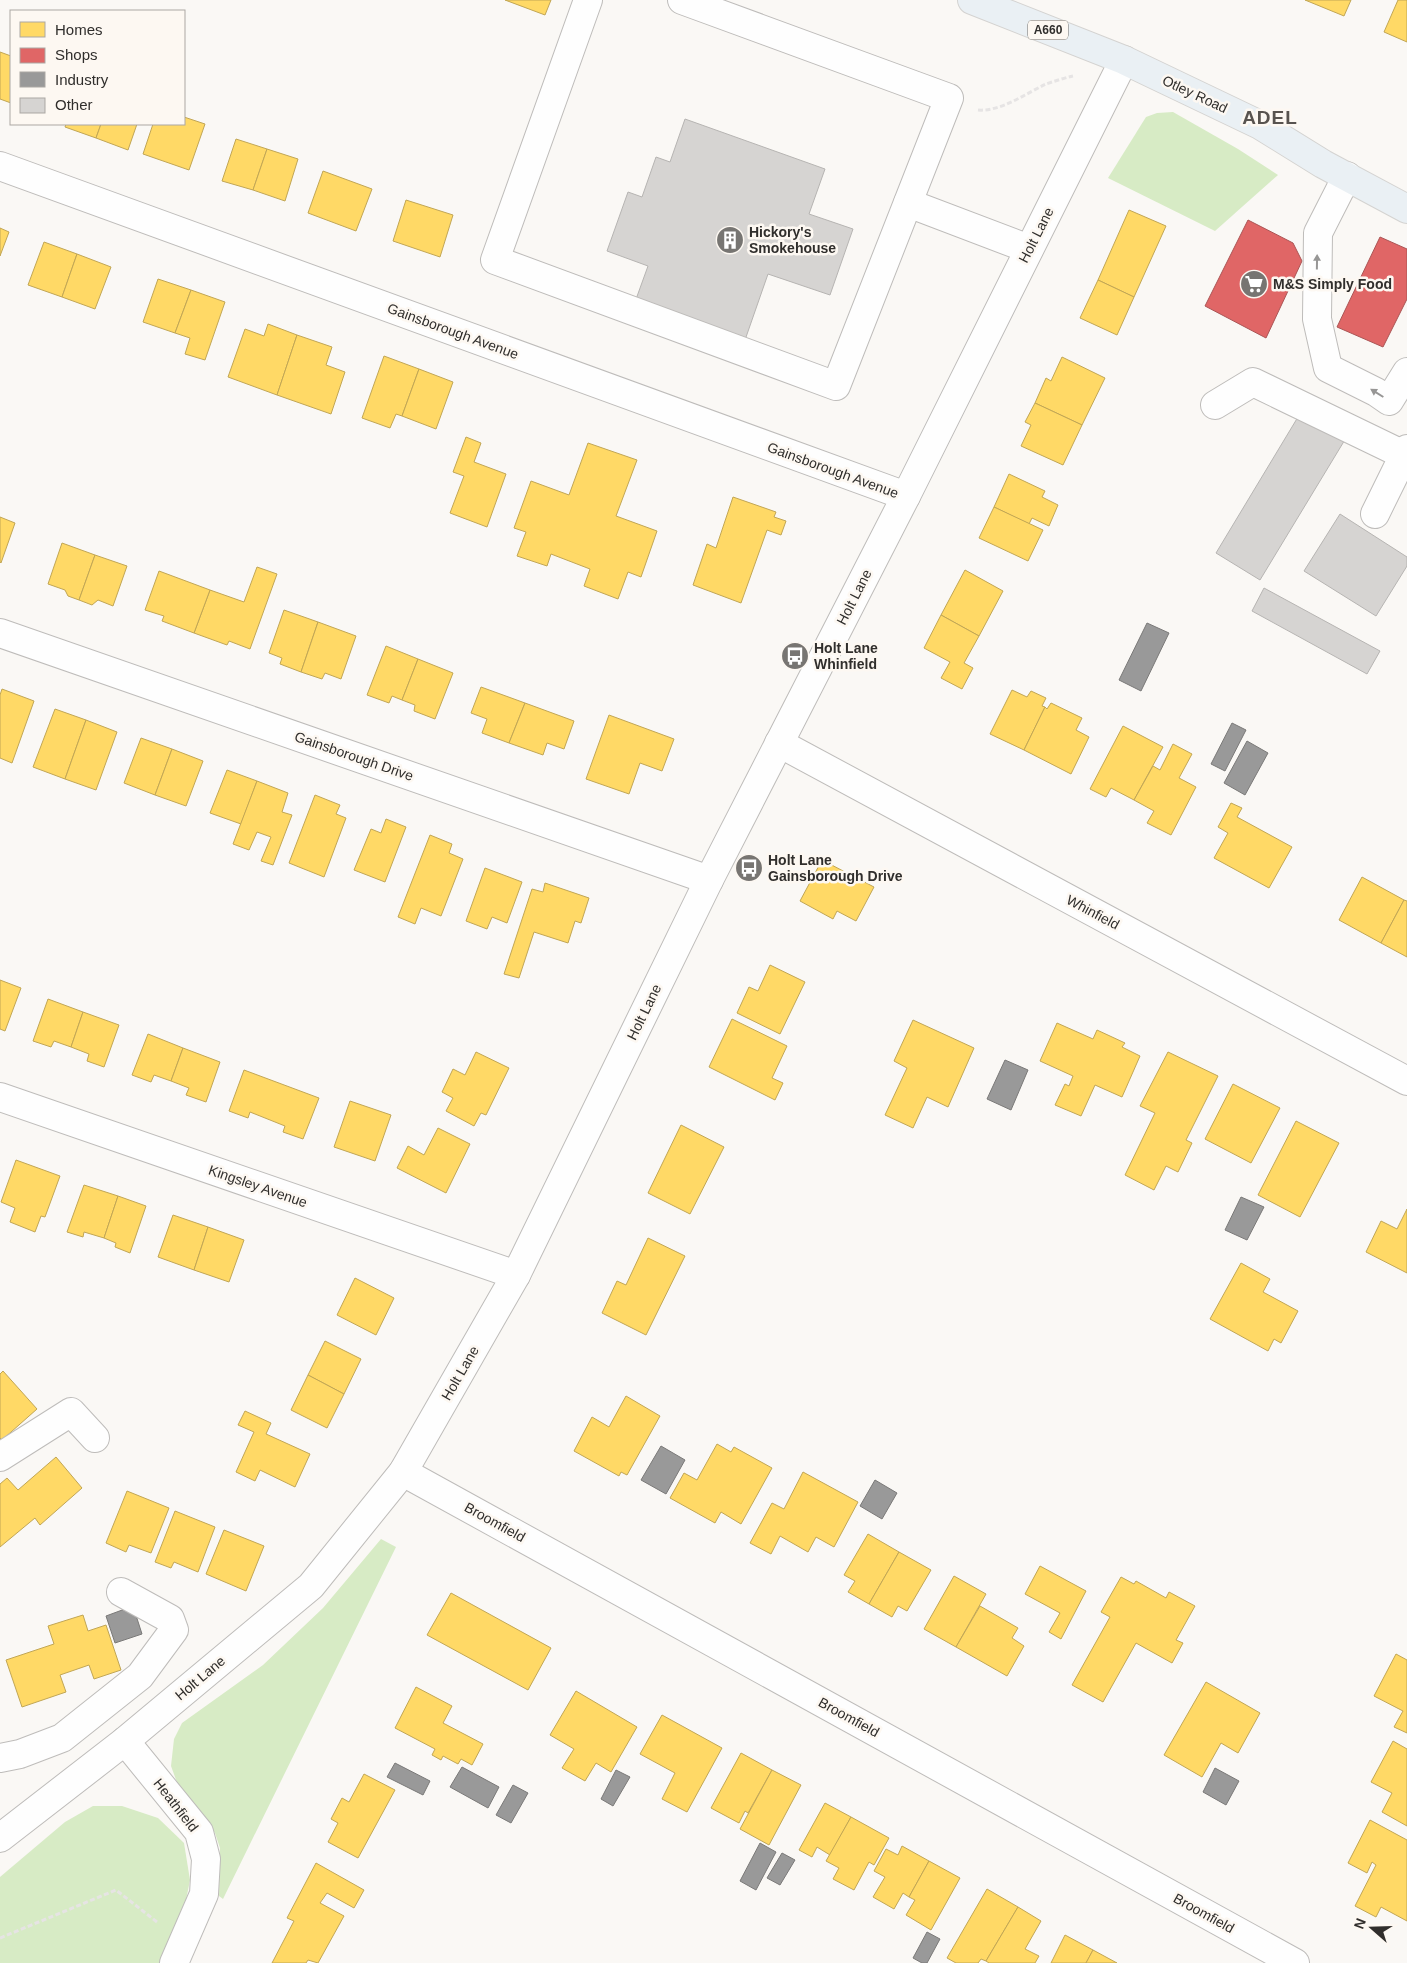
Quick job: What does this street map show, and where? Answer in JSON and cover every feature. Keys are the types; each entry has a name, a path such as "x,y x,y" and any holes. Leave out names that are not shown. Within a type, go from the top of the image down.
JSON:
{"highway":[{"name":"Otley Road","path":"972,0 1124,60 1260,125 1323,164 1407,209"}],"street":[{"path":"588,0 495,260 836,386 949,98 682,0"},
{"name":"Holt Lane","path":"0,1838 125,1740 310,1586 403,1472 516,1275 709,880 906,496 1124,60"},
{"name":"Gainsborough Avenue","path":"0,166 906,496"},
{"path":"1347,176 1318,233 1317,319 1328,368 1376,392 1389,402 1407,372"},
{"path":"908,203 1029,248"},
{"path":"1215,405 1253,382 1406,452 1375,514"},
{"name":"Gainsborough Drive","path":"0,632 709,880"},
{"name":"Whinfield","path":"779,743 1407,1081"},
{"name":"Kingsley Avenue","path":"0,1097 516,1275"},
{"path":"0,1457 71,1412 94,1438"},
{"name":"Broomfield","path":"403,1472 1295,1963"},
{"path":"0,1758 20,1754 62,1738 140,1676 174,1630 170,1619 121,1592"},
{"name":"Heathfield","path":"125,1740 199,1832 206,1859 204,1894 178,1953"}],"path":[{"path":"946,106 984,110 1012,102 1047,84 1124,60"},
{"path":"0,1938 116,1890 178,1953"}],"green space":[{"path":"1173,112 1238,149 1278,175 1215,231 1108,178 1146,117 1157,113"},
{"path":"381,1539 396,1547 223,1899 219,1896 220,1848 215,1833 179,1788 171,1766 174,1739 182,1723 263,1665 323,1608"},
{"path":"93,1806 122,1806 158,1818 184,1843 190,1880 183,1915 160,1963 0,1963 0,1877 65,1822"}],"building: Homes":[{"path":"505,0 551,0 545,15"},
{"path":"1305,0 1351,0 1344,16"},
{"path":"1398,0 1407,0 1407,42 1384,32"},
{"path":"0,52 10,56 10,103 0,99"},
{"path":"185,117 205,124 189,170 143,154 153,125 185,125"},
{"path":"66,125 101,125 96,138 65,127"},
{"path":"101,125 137,125 128,150 96,138"},
{"path":"236,139 267,149 253,190 222,181"},
{"path":"267,149 298,159 285,201 253,190"},
{"path":"323,171 372,189 356,231 308,213"},
{"path":"406,200 453,215 440,257 393,241"},
{"path":"1129,210 1166,226 1134,297 1098,280"},
{"path":"0,228 9,232 0,256"},
{"path":"44,242 77,254 62,297 28,285"},
{"path":"77,254 111,267 95,309 62,297"},
{"path":"158,279 191,290 175,333 143,322"},
{"path":"1098,280 1134,297 1117,335 1080,318"},
{"path":"191,290 225,302 205,360 185,354 190,338 175,333"},
{"path":"268,324 297,335 277,395 228,377 245,329 264,336"},
{"path":"297,335 332,347 326,365 345,372 331,414 277,395"},
{"path":"384,356 419,369 402,416 396,414 390,428 362,418"},
{"path":"1062,357 1105,378 1082,425 1035,403 1046,378 1051,381"},
{"path":"419,369 453,382 436,429 402,416"},
{"path":"1035,403 1082,425 1063,465 1021,446 1031,425 1025,422"},
{"path":"466,437 481,443 474,462 506,474 487,527 450,513 464,476 453,472"},
{"path":"588,443 637,460 616,516 657,531 641,577 628,572 618,599 584,586 590,569 551,554 547,566 517,556 526,532 514,528 531,481 569,495"},
{"path":"1009,474 1045,491 1042,497 1058,505 1049,526 1032,518 1029,524 994,507"},
{"path":"733,497 776,512 774,517 786,521 781,535 767,530 741,603 693,585 707,544 716,548"},
{"path":"994,507 1043,530 1028,561 979,538"},
{"path":"0,517 15,523 1,563 0,562"},
{"path":"62,543 95,555 79,600 68,596 65,590 48,584"},
{"path":"95,555 127,566 113,606 98,600 92,605 79,600"},
{"path":"257,567 277,574 250,649 229,641 227,645 194,633 210,590 244,602"},
{"path":"965,570 1003,591 979,636 941,615"},
{"path":"159,571 210,590 194,633 162,621 164,616 145,610"},
{"path":"284,610 318,622 301,672 280,664 282,658 269,653"},
{"path":"941,615 979,636 964,663 973,668 962,689 941,678 950,662 924,648"},
{"path":"318,622 356,636 341,679 325,673 322,679 301,672"},
{"path":"386,646 418,659 402,700 392,696 389,703 367,695"},
{"path":"418,659 453,673 435,719 414,711 415,705 402,700"},
{"path":"481,687 525,703 509,743 482,733 487,719 471,713"},
{"path":"2,689 34,701 12,763 0,758 0,695"},
{"path":"1012,690 1027,697 1031,691 1046,698 1042,706 1045,707 1024,750 990,734"},
{"path":"525,703 574,721 564,749 547,743 543,755 509,743"},
{"path":"1051,703 1082,718 1076,730 1089,737 1071,774 1024,750 1045,707 1047,709"},
{"path":"55,709 86,720 65,779 33,767"},
{"path":"609,715 674,739 662,771 640,763 629,794 586,779"},
{"path":"86,720 117,732 96,790 65,779"},
{"path":"1123,726 1163,747 1134,800 1111,788 1106,797 1090,789"},
{"path":"141,738 172,749 155,795 124,783"},
{"path":"1173,744 1192,754 1179,778 1196,787 1171,835 1147,823 1154,811 1134,800 1153,766 1160,770"},
{"path":"172,749 203,761 186,806 155,795"},
{"path":"227,770 257,781 241,824 210,813"},
{"path":"257,781 288,793 282,812 292,815 273,865 261,861 271,837 257,832 249,850 233,844"},
{"path":"315,795 340,805 336,814 346,818 324,877 289,863"},
{"path":"1231,803 1242,808 1237,817 1292,847 1269,888 1214,858 1228,833 1218,827"},
{"path":"386,819 406,827 385,882 354,870 371,829 381,833"},
{"path":"430,835 452,844 449,853 463,859 441,916 421,908 415,924 398,917"},
{"path":"822,860 874,887 856,921 837,911 833,919 800,901"},
{"path":"485,868 522,882 507,923 492,917 487,929 466,921"},
{"path":"1362,877 1404,900 1381,943 1339,920"},
{"path":"545,883 589,898 581,923 575,921 568,943 534,932 519,978 504,974 532,889 543,892"},
{"path":"1404,900 1407,901 1407,957 1381,943"},
{"path":"770,965 805,982 780,1034 737,1013 749,987 758,991"},
{"path":"0,980 21,988 5,1031 0,1029"},
{"path":"48,999 83,1012 71,1047 54,1041 51,1047 33,1041"},
{"path":"83,1012 119,1025 104,1067 87,1061 89,1054 71,1047"},
{"path":"732,1019 787,1046 772,1078 783,1083 775,1100 709,1067"},
{"path":"913,1020 974,1048 948,1107 927,1097 913,1128 885,1115 907,1068 894,1061"},
{"path":"1057,1023 1093,1039 1097,1030 1125,1043 1122,1047 1140,1056 1122,1097 1095,1085 1081,1116 1055,1105 1065,1084 1069,1086 1073,1076 1040,1061"},
{"path":"148,1034 183,1048 171,1081 154,1075 151,1082 132,1075"},
{"path":"183,1048 220,1062 206,1102 186,1095 189,1088 171,1081"},
{"path":"476,1052 509,1068 486,1115 481,1113 474,1126 446,1111 453,1098 442,1092 453,1069 465,1075"},
{"path":"1168,1052 1218,1076 1186,1140 1192,1143 1178,1172 1166,1166 1154,1190 1125,1175 1155,1113 1140,1106"},
{"path":"244,1070 319,1098 303,1139 283,1132 285,1126 250,1112 248,1118 229,1111"},
{"path":"1233,1084 1280,1108 1251,1163 1205,1139"},
{"path":"350,1101 391,1115 375,1161 334,1147"},
{"path":"1296,1121 1339,1143 1300,1217 1258,1195"},
{"path":"681,1125 724,1147 690,1214 648,1193"},
{"path":"438,1128 470,1144 446,1193 397,1168 408,1146 424,1155"},
{"path":"16,1160 60,1176 45,1217 41,1216 35,1232 10,1222 15,1208 1,1202"},
{"path":"84,1185 118,1196 104,1238 84,1232 83,1237 67,1232"},
{"path":"118,1196 146,1206 130,1253 115,1247 116,1243 104,1238"},
{"path":"1407,1209 1407,1273 1366,1252 1381,1221 1397,1229"},
{"path":"173,1215 208,1227 194,1270 158,1257"},
{"path":"208,1227 244,1240 229,1282 194,1270"},
{"path":"648,1238 685,1256 646,1335 602,1313 617,1281 626,1285"},
{"path":"1241,1263 1270,1279 1263,1292 1298,1311 1281,1343 1274,1339 1268,1351 1210,1319"},
{"path":"355,1278 394,1298 376,1335 337,1315"},
{"path":"325,1341 361,1359 344,1394 308,1375"},
{"path":"3,1371 37,1409 2,1440 0,1438 0,1374"},
{"path":"308,1375 344,1394 327,1428 291,1410"},
{"path":"626,1396 660,1416 627,1475 621,1472 619,1476 574,1451 592,1417 609,1427"},
{"path":"245,1411 271,1423 266,1434 310,1454 295,1487 260,1470 255,1481 236,1472 254,1432 238,1425"},
{"path":"717,1444 731,1452 734,1447 772,1468 741,1524 721,1512 715,1523 670,1498 684,1473 697,1480"},
{"path":"56,1457 82,1488 40,1525 35,1518 0,1547 0,1484 7,1478 18,1490"},
{"path":"803,1472 858,1502 834,1547 816,1537 808,1552 780,1536 771,1554 750,1543 772,1503 784,1509"},
{"path":"127,1491 169,1508 151,1553 129,1545 126,1552 106,1543"},
{"path":"175,1511 215,1527 198,1572 174,1562 171,1568 155,1562"},
{"path":"224,1530 264,1546 246,1591 206,1574"},
{"path":"868,1534 899,1552 869,1604 848,1592 855,1581 844,1575"},
{"path":"899,1552 931,1570 907,1611 898,1606 892,1617 869,1604"},
{"path":"1040,1566 1086,1591 1061,1639 1049,1632 1060,1613 1025,1594"},
{"path":"954,1576 986,1594 956,1647 924,1629"},
{"path":"1121,1577 1134,1584 1136,1581 1166,1598 1169,1592 1195,1606 1176,1640 1183,1643 1172,1663 1136,1643 1103,1702 1072,1685 1110,1617 1101,1612"},
{"path":"451,1593 551,1648 528,1690 427,1635"},
{"path":"980,1606 1018,1628 1012,1638 1024,1646 1007,1676 956,1647"},
{"path":"83,1615 88,1631 106,1625 121,1670 94,1679 89,1665 60,1675 66,1692 22,1707 6,1660 54,1644 48,1626"},
{"path":"1396,1654 1407,1660 1407,1733 1394,1727 1403,1711 1374,1696"},
{"path":"1206,1682 1260,1713 1238,1753 1221,1743 1202,1777 1164,1755"},
{"path":"416,1687 452,1706 443,1723 483,1744 472,1765 461,1759 458,1764 443,1756 441,1760 432,1755 435,1749 395,1728"},
{"path":"576,1691 637,1727 611,1772 596,1763 585,1781 562,1768 574,1749 550,1735"},
{"path":"662,1715 722,1748 687,1812 662,1799 675,1773 640,1754"},
{"path":"1393,1741 1407,1749 1407,1826 1382,1812 1392,1793 1371,1782"},
{"path":"741,1753 772,1770 748,1813 745,1811 739,1823 711,1808"},
{"path":"772,1770 801,1785 769,1845 740,1829"},
{"path":"364,1774 395,1790 358,1858 328,1842 338,1823 331,1819 342,1798 349,1802"},
{"path":"825,1803 851,1817 830,1855 817,1847 812,1857 799,1850"},
{"path":"851,1817 889,1838 874,1865 869,1862 854,1890 833,1879 839,1868 826,1861"},
{"path":"1370,1820 1407,1840 1407,1921 1381,1907 1376,1917 1355,1906 1376,1865 1372,1862 1367,1873 1348,1863"},
{"path":"902,1846 929,1861 909,1897 903,1893 894,1909 873,1897 885,1877 874,1871 886,1849 898,1855"},
{"path":"929,1861 960,1878 931,1930 906,1915 915,1900 909,1897"},
{"path":"316,1863 364,1890 354,1908 327,1893 320,1903 344,1916 318,1963 308,1960 306,1963 272,1963 294,1921 287,1918"},
{"path":"987,1889 1018,1907 986,1961 981,1959 978,1963 956,1963 947,1958"},
{"path":"1018,1907 1041,1921 1025,1949 1039,1956 1035,1963 989,1963 986,1961"},
{"path":"1065,1935 1093,1950 1086,1963 1051,1963"},
{"path":"1093,1950 1117,1963 1086,1963"}],"building: Shops":[{"name":"M&S Simply Food","path":"1248,220 1293,243 1302,261 1266,338 1205,306"},
{"path":"1380,237 1407,249 1407,299 1383,347 1337,327"}],"building: Industry":[{"path":"1147,623 1169,633 1141,691 1119,680"},
{"path":"1232,723 1246,730 1225,771 1211,764"},
{"path":"1247,741 1268,753 1245,795 1224,783"},
{"path":"1005,1060 1028,1070 1011,1110 987,1099"},
{"path":"1241,1197 1264,1207 1247,1240 1225,1230"},
{"path":"661,1446 685,1460 666,1494 641,1480"},
{"path":"875,1480 897,1493 882,1519 860,1506"},
{"path":"133,1606 142,1634 115,1643 106,1616"},
{"path":"395,1763 430,1781 423,1795 387,1777"},
{"path":"462,1767 499,1787 488,1808 450,1787"},
{"path":"1215,1768 1239,1781 1226,1805 1203,1792"},
{"path":"616,1770 630,1777 613,1806 601,1799"},
{"path":"513,1785 528,1793 511,1823 496,1815"},
{"path":"760,1843 776,1852 756,1890 740,1881"},
{"path":"782,1853 795,1860 780,1885 767,1878"},
{"path":"927,1932 940,1939 927,1963 922,1963 913,1958"}],"building: Other":[{"name":"Hickory's Smokehouse","path":"685,119 825,169 809,214 853,229 830,295 768,274 745,340 635,302 648,266 607,251 628,192 642,197 656,157 670,162"},
{"path":"1301,412 1346,438 1260,580 1216,553"},
{"path":"1340,514 1407,557 1407,566 1376,616 1304,571"},
{"path":"1264,588 1380,651 1367,674 1252,611"}],"place":[{"name":"Hickory's Smokehouse","path":"730,240"},
{"name":"M&S Simply Food","path":"1254,284"},
{"name":"Holt Lane Whinfield","path":"795,656"},
{"name":"Holt Lane Gainsborough Drive","path":"749,868"}],"district":[{"name":"ADEL","path":"1270,117"}]}
